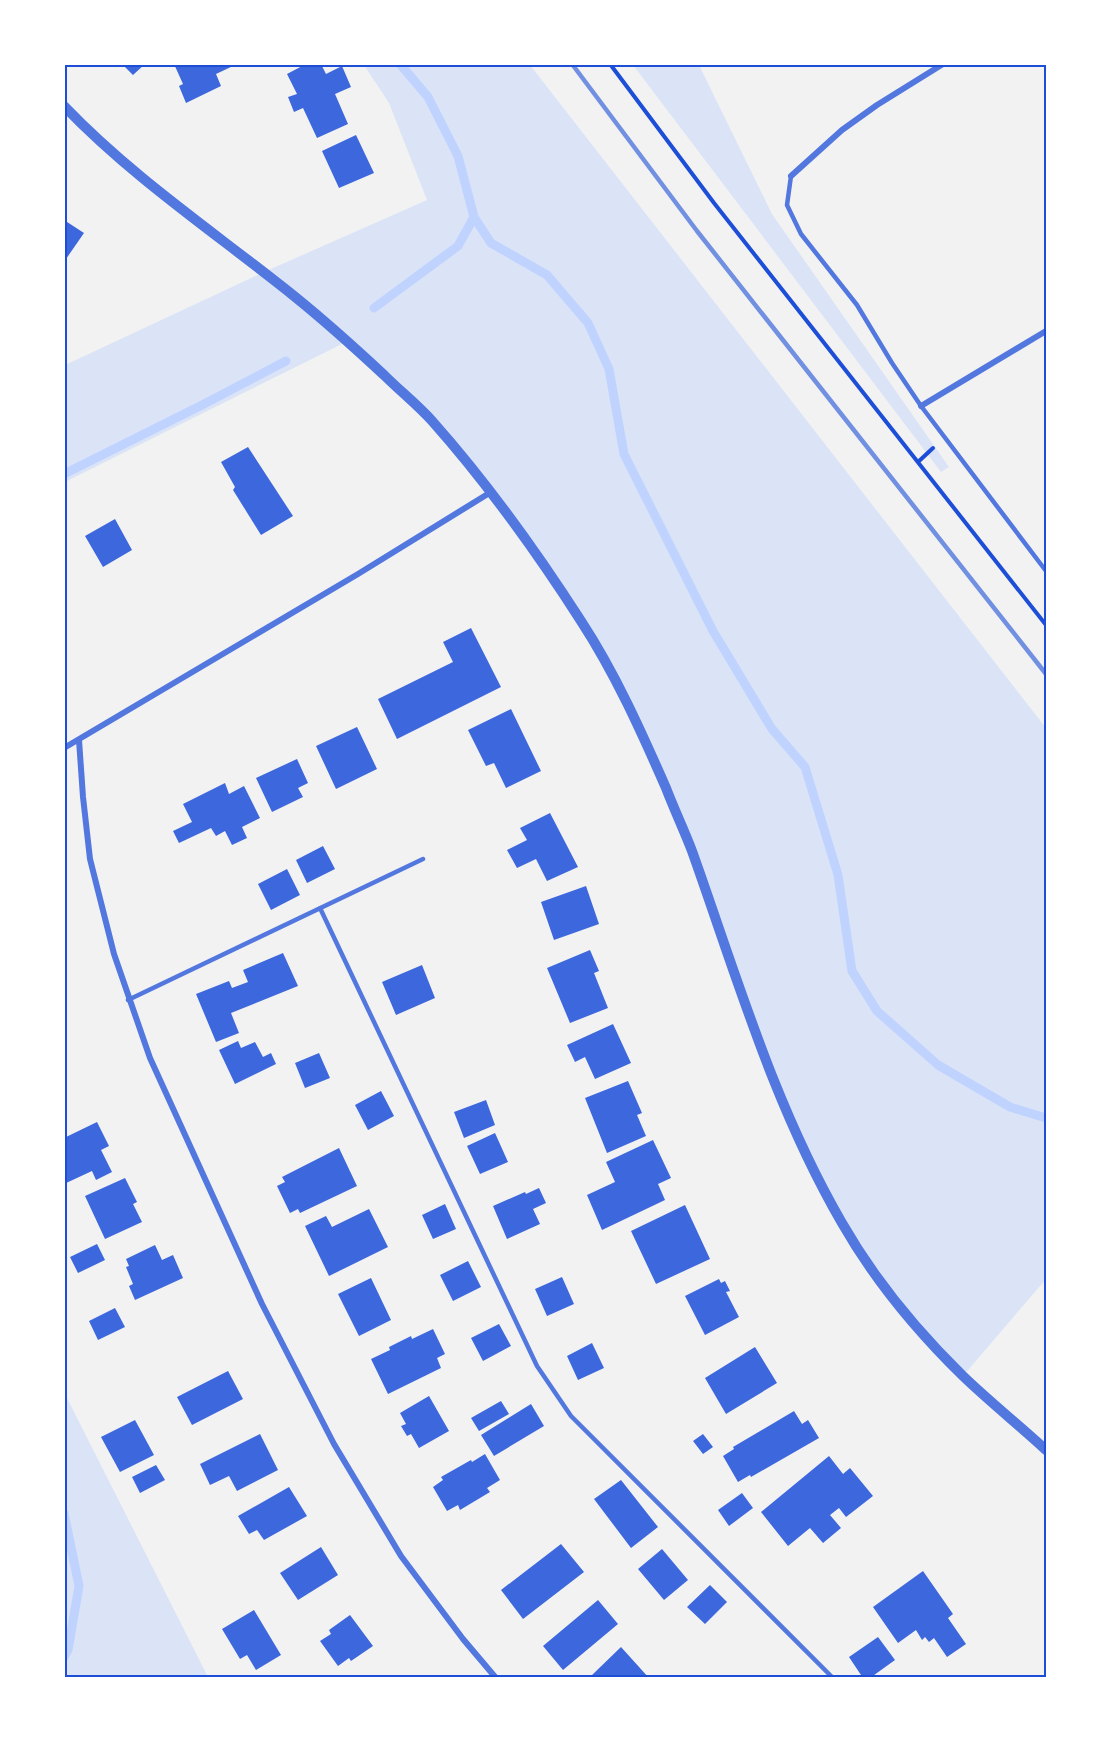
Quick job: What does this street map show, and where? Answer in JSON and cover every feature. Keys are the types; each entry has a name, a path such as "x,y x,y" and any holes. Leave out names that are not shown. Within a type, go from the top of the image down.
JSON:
{"street":[{"path":"791,176 842,130 943,64"},
{"path":"64,106 85,128 143,178 296,297 348,341 430,419 491,491 540,557 585,627 643,735 690,846 771,1076 814,1172 843,1225 873,1272 908,1316 963,1376 1047,1450"},
{"path":"921,406 1047,330"},
{"path":"64,748 358,574 491,491"},
{"path":"79,740 90,859 128,1000 150,1058 262,1304 334,1444 401,1556 463,1639 496,1677"}],"lane":[{"path":"791,176 788,205 801,234 857,304 921,406 1047,571"},
{"path":"128,1000 423,859"},
{"path":"320,908 537,1366 571,1416 832,1677"}],"path":[{"path":"610,64 714,204 1047,625"}],"shaded area":[{"path":"364,65 530,65 1046,728 1046,1279 963,1376 873,1272 799,1139 690,846 585,627 430,419 348,341 65,482 65,365 264,272 427,200 389,103"},
{"path":"633,65 699,65 772,214 949,467 941,472"},
{"path":"65,1394 208,1677 65,1677"}],"building":[{"path":"122,64 145,64 133,75"},
{"path":"174,64 232,64 233,66 216,74 221,86 186,103 179,86 183,84"},
{"path":"306,64 321,64 326,74 342,66 351,87 335,94 348,124 317,138 303,108 294,112 288,97 297,94 287,74"},
{"path":"356,135 374,173 339,188 322,151"},
{"path":"64,220 84,233 66,259 64,258"},
{"path":"248,447 293,516 261,535 233,490 235,487 221,462"},
{"path":"115,519 132,550 103,567 85,536"},
{"path":"471,628 501,687 397,739 378,699 453,662 443,642"},
{"path":"511,709 541,771 506,788 494,763 486,766 468,730"},
{"path":"357,727 377,769 336,789 316,746"},
{"path":"297,759 308,783 298,788 303,797 272,812 256,778"},
{"path":"225,783 229,794 244,786 260,818 242,827 247,838 232,845 225,831 216,836 211,828 179,843 173,831 192,822 183,804"},
{"path":"550,813 578,867 547,881 536,859 517,868 507,850 527,840 520,828"},
{"path":"323,846 335,869 307,883 296,860"},
{"path":"287,869 300,895 271,910 258,884"},
{"path":"586,886 599,924 554,940 541,902"},
{"path":"590,950 599,971 594,973 608,1008 570,1023 547,968"},
{"path":"283,953 298,986 231,1013 239,1033 216,1042 196,994 229,981 232,988 248,982 243,970"},
{"path":"422,965 435,998 396,1015 382,982"},
{"path":"613,1024 631,1063 595,1079 585,1057 575,1062 567,1045"},
{"path":"238,1041 241,1048 255,1042 263,1057 271,1053 276,1064 235,1084 219,1050"},
{"path":"319,1053 330,1078 305,1088 295,1063"},
{"path":"628,1081 642,1113 637,1115 646,1136 607,1153 585,1098"},
{"path":"381,1091 394,1116 368,1130 355,1105"},
{"path":"486,1100 495,1125 464,1138 454,1112"},
{"path":"97,1122 109,1146 101,1150 112,1172 96,1180 92,1171 64,1184 64,1138"},
{"path":"495,1133 508,1162 480,1174 467,1146"},
{"path":"653,1140 671,1178 658,1184 665,1200 602,1230 587,1195 615,1182 606,1162"},
{"path":"339,1148 357,1186 300,1213 298,1209 290,1213 277,1186 285,1182 282,1177"},
{"path":"125,1178 137,1202 133,1204 142,1222 105,1239 85,1196"},
{"path":"539,1188 546,1203 533,1209 540,1224 507,1239 493,1206"},
{"path":"445,1204 456,1229 433,1239 422,1215"},
{"path":"685,1205 710,1259 656,1284 631,1231"},
{"path":"369,1209 388,1247 329,1276 305,1226 326,1216 332,1227"},
{"path":"97,1244 105,1260 78,1273 70,1257"},
{"path":"155,1245 162,1260 173,1255 183,1278 135,1300 129,1286 133,1284 126,1267 129,1266 126,1259"},
{"path":"468,1261 481,1287 453,1301 440,1275"},
{"path":"562,1277 574,1304 547,1316 535,1289"},
{"path":"371,1278 391,1320 359,1336 338,1294"},
{"path":"719,1279 721,1283 725,1281 730,1291 726,1292 739,1317 705,1335 685,1296"},
{"path":"115,1308 125,1327 98,1340 89,1321"},
{"path":"499,1324 511,1346 483,1361 471,1338"},
{"path":"433,1329 445,1354 437,1358 441,1368 388,1394 371,1359 411,1336 412,1339"},
{"path":"592,1343 604,1368 578,1380 567,1356"},
{"path":"755,1347 777,1383 726,1414 705,1378"},
{"path":"228,1371 243,1399 192,1425 177,1397"},
{"path":"429,1396 449,1431 419,1448 411,1434 407,1436 401,1426 406,1424 400,1413"},
{"path":"501,1401 509,1414 479,1431 471,1418"},
{"path":"531,1404 544,1426 494,1456 481,1435"},
{"path":"794,1411 802,1424 808,1420 819,1438 751,1477 750,1475 738,1482 723,1456 734,1449 733,1447"},
{"path":"135,1420 154,1455 120,1472 101,1437"},
{"path":"260,1434 278,1470 237,1491 229,1476 210,1485 200,1464"},
{"path":"703,1434 713,1447 703,1454 693,1441"},
{"path":"485,1454 500,1480 487,1488 490,1492 460,1510 458,1505 447,1511 433,1487 443,1480 441,1477"},
{"path":"829,1456 843,1474 850,1468 873,1496 846,1517 839,1508 830,1515 841,1528 823,1543 810,1528 788,1546 761,1512"},
{"path":"156,1465 165,1480 140,1493 132,1477"},
{"path":"621,1480 658,1527 631,1548 594,1499"},
{"path":"289,1487 307,1516 264,1540 257,1530 249,1534 238,1516"},
{"path":"742,1493 753,1508 729,1526 718,1510"},
{"path":"561,1544 584,1572 523,1619 501,1590"},
{"path":"321,1547 338,1575 298,1600 280,1573"},
{"path":"662,1549 688,1580 664,1600 638,1569"},
{"path":"923,1571 953,1614 948,1618 966,1644 947,1657 934,1638 929,1642 925,1637 922,1640 916,1630 898,1643 873,1607"},
{"path":"710,1585 727,1602 705,1624 687,1607"},
{"path":"598,1600 618,1624 563,1670 543,1646"},
{"path":"254,1610 281,1655 256,1670 247,1655 240,1659 222,1629"},
{"path":"350,1615 373,1646 351,1661 349,1658 338,1666 320,1641 331,1634 329,1630"},
{"path":"878,1637 895,1660 870,1678 863,1678 849,1657"},
{"path":"621,1647 649,1678 593,1678 591,1676"}],"waterway":[{"path":"400,64 428,97 458,156 474,217 491,243 547,275 588,323 609,369 624,454 713,631 772,729 805,767 838,875 852,971 877,1011 938,1065 1010,1107 1046,1118"},
{"path":"374,308 458,246 474,217"},
{"path":"64,474 286,361"},
{"path":"64,1513 79,1586 68,1650 64,1657"}],"railway":[{"path":"572,64 697,231 1046,674"}]}
